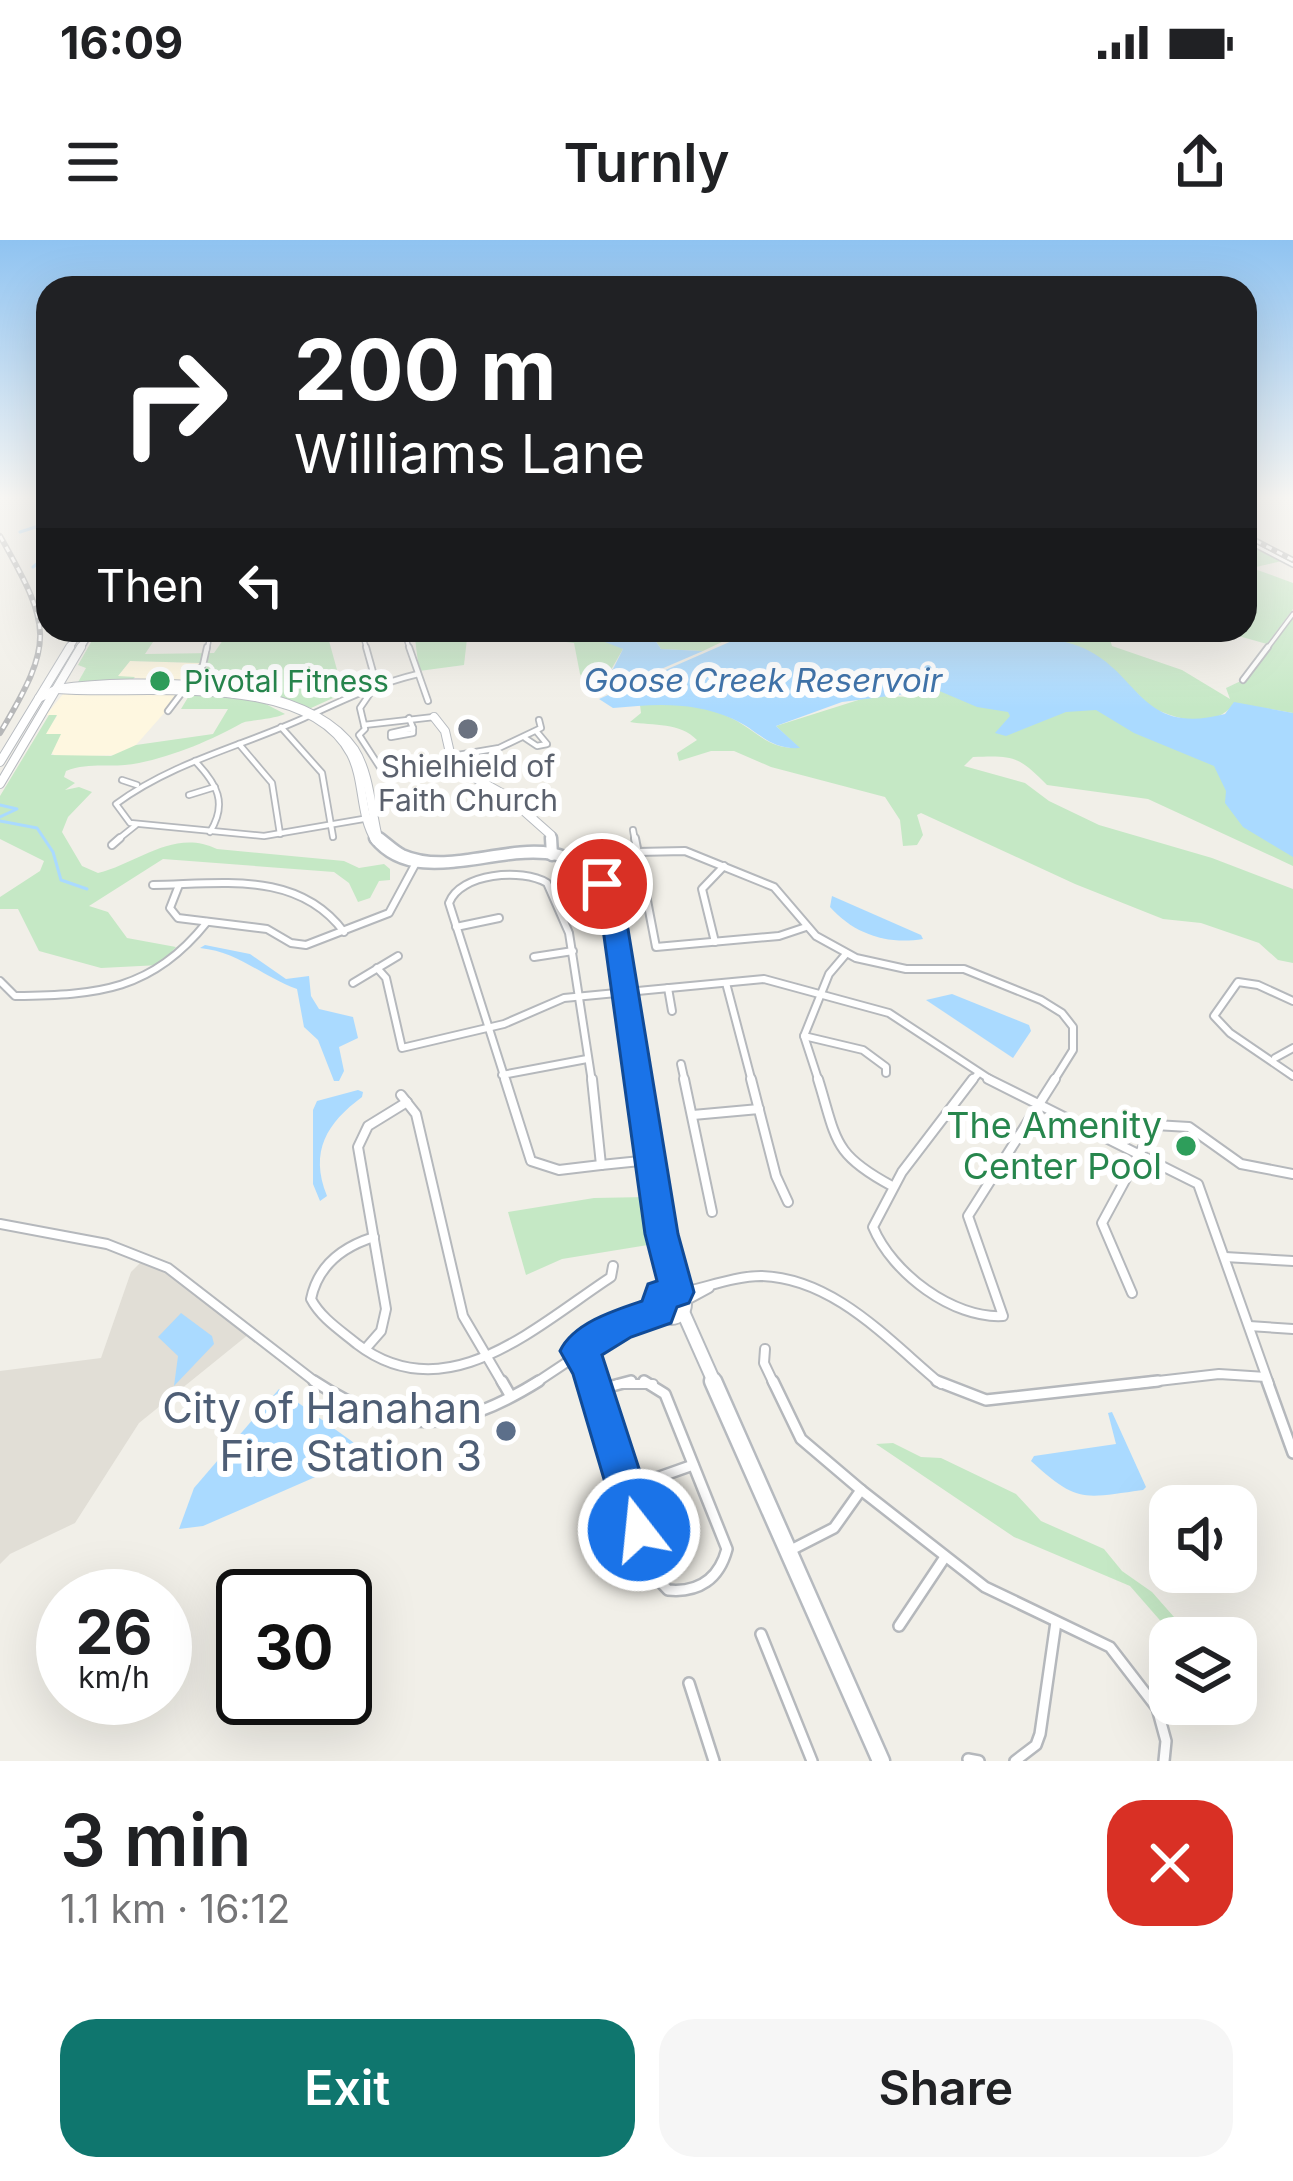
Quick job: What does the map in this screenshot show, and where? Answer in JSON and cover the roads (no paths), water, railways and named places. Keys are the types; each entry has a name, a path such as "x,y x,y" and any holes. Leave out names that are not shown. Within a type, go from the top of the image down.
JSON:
{"street":[{"path":"1243,680 1293,614"},
{"path":"0,784 74,642"},
{"path":"0,762 83,642"},
{"path":"168,711 203,665 213,642"},
{"path":"353,693 334,683 373,672 364,642"},
{"path":"408,642 428,701"},
{"path":"370,818 280,834 211,832 136,824 123,818 116,804 137,785 366,687 418,674"},
{"path":"366,687 373,689 360,708 364,725 359,737 368,743 381,769"},
{"path":"51,690 184,690 258,698 312,714 346,746 377,843 417,861 552,854 581,866 593,878 617,953 672,1303 881,1761"},
{"path":"364,725 433,714 445,731 447,756 462,774 507,796 532,817 551,835 552,854"},
{"path":"410,718 413,728"},
{"path":"525,737 537,746 547,744 537,732 539,720"},
{"path":"281,727 322,772 334,837"},
{"path":"447,756 478,755 537,732"},
{"path":"238,744 272,783 280,834"},
{"path":"194,761 224,806 211,832"},
{"path":"122,780 137,785"},
{"path":"189,795 215,787"},
{"path":"112,845 136,824"},
{"path":"633,830 656,947 779,936 806,927"},
{"path":"637,852 686,850 782,892 806,927 846,954 895,968 974,972 1062,1013 1075,1042 968,1216 1003,1316 961,1310 880,1245 874,1218 978,1074"},
{"path":"179,884 171,903 173,914 267,929 306,948 389,913 417,861"},
{"path":"715,942 702,889 724,866"},
{"path":"601,1166 573,951 560,902 547,884 534,877 474,881 456,888 449,903 531,1162 559,1170 601,1166 650,1160"},
{"path":"153,885 305,895 331,912 344,932"},
{"path":"456,928 499,919"},
{"path":"0,981 15,996 120,989 183,956 208,922"},
{"path":"534,957 573,951"},
{"path":"846,954 820,992 803,1036 841,1152 856,1167 893,1187"},
{"path":"353,983 398,956"},
{"path":"376,968 386,978 402,1048 487,1029 554,1000 773,980 898,1017 978,1074 1198,1184 1293,1453"},
{"path":"1293,1000 1238,982 1215,1011 1222,1028 1274,1058 1293,1076"},
{"path":"726,983 776,1176 788,1202"},
{"path":"668,988 672,1011"},
{"path":"803,1036 863,1050 886,1067 886,1073"},
{"path":"1274,1058 1293,1048"},
{"path":"502,1075 587,1059"},
{"path":"681,1064 712,1212"},
{"path":"366,1349 386,1319 358,1147 368,1126 404,1099 416,1114 463,1316 510,1395"},
{"path":"693,1115 758,1108"},
{"path":"1132,1293 1102,1223 1155,1126 1180,1124 1203,1134 1242,1163 1293,1174"},
{"path":"0,1223 114,1246 166,1267 344,1402 405,1425 450,1422 510,1395 620,1324 718,1283 771,1276 809,1284 841,1301 946,1388 986,1400 1219,1374 1266,1377"},
{"path":"374,1237 342,1250 320,1272 311,1299 318,1312 389,1365 420,1374 453,1371 484,1355 611,1276 613,1266"},
{"path":"1226,1257 1293,1261"},
{"path":"1249,1326 1293,1329"},
{"path":"765,1349 764,1363 801,1439 860,1490 1000,1596 1110,1647 1148,1692 1162,1724 1164,1761"},
{"path":"578,1351 597,1390 651,1572 668,1590 692,1591 718,1573 727,1550 659,1386 639,1378 597,1390"},
{"path":"627,1489 693,1465"},
{"path":"789,1551 834,1528 860,1490"},
{"path":"899,1626 945,1557"},
{"path":"1021,1759 1040,1734 1056,1622"},
{"path":"761,1634 812,1761"},
{"path":"689,1683 714,1761"}],"water":[{"path":"605,642 656,642 661,649 703,651 596,697 616,685 614,674 606,678 603,674 613,669 623,649"},
{"name":"Goose Creek Reservoir","path":"730,642 1069,643 1093,653 1154,707 1172,716 1195,719 1225,714 1234,702 1293,713 1293,857 1243,827 1225,803 1226,791 1214,766 1134,733 1096,710 1066,712 1006,736 995,733 1010,716 1008,712 977,707 937,690 842,702 776,726 800,748 789,748 703,709 613,708 599,699"},
{"path":"832,896 923,939 897,940 860,931 830,907"},
{"path":"200,948 250,954 286,979 309,976 311,996 319,1009 353,1017 358,1038 339,1047 344,1071 339,1081 334,1081 318,1040 304,1027 297,989 227,954"},
{"path":"952,994 1029,1025 1031,1031 1013,1058 926,1000"},
{"path":"358,1090 362,1097 339,1117 325,1139 320,1165 327,1196 320,1201 313,1184 313,1110 317,1101"},
{"path":"181,1313 212,1336 214,1344 174,1386 178,1356 158,1337"},
{"path":"279,1389 357,1445 352,1461 203,1526 179,1529 194,1488"},
{"path":"1112,1412 1146,1487 1143,1490 1082,1495 1060,1485 1031,1461 1034,1456 1116,1444 1108,1413"}],"waterway":[{"path":"0,805 17,809 0,817"},
{"path":"0,821 37,828 53,852 61,880 87,889"}],"railway":[{"path":"16,567 36,612"},
{"path":"0,733 31,676 39,642"}],"place":[{"name":"Pivotal Fitness","path":"160,681"},
{"name":"Shielhield of Faith Church","path":"468,729"},
{"name":"The Amenity Center Pool","path":"1186,1146"},
{"name":"City of Hanahan Fire Station 3","path":"506,1431"}]}
